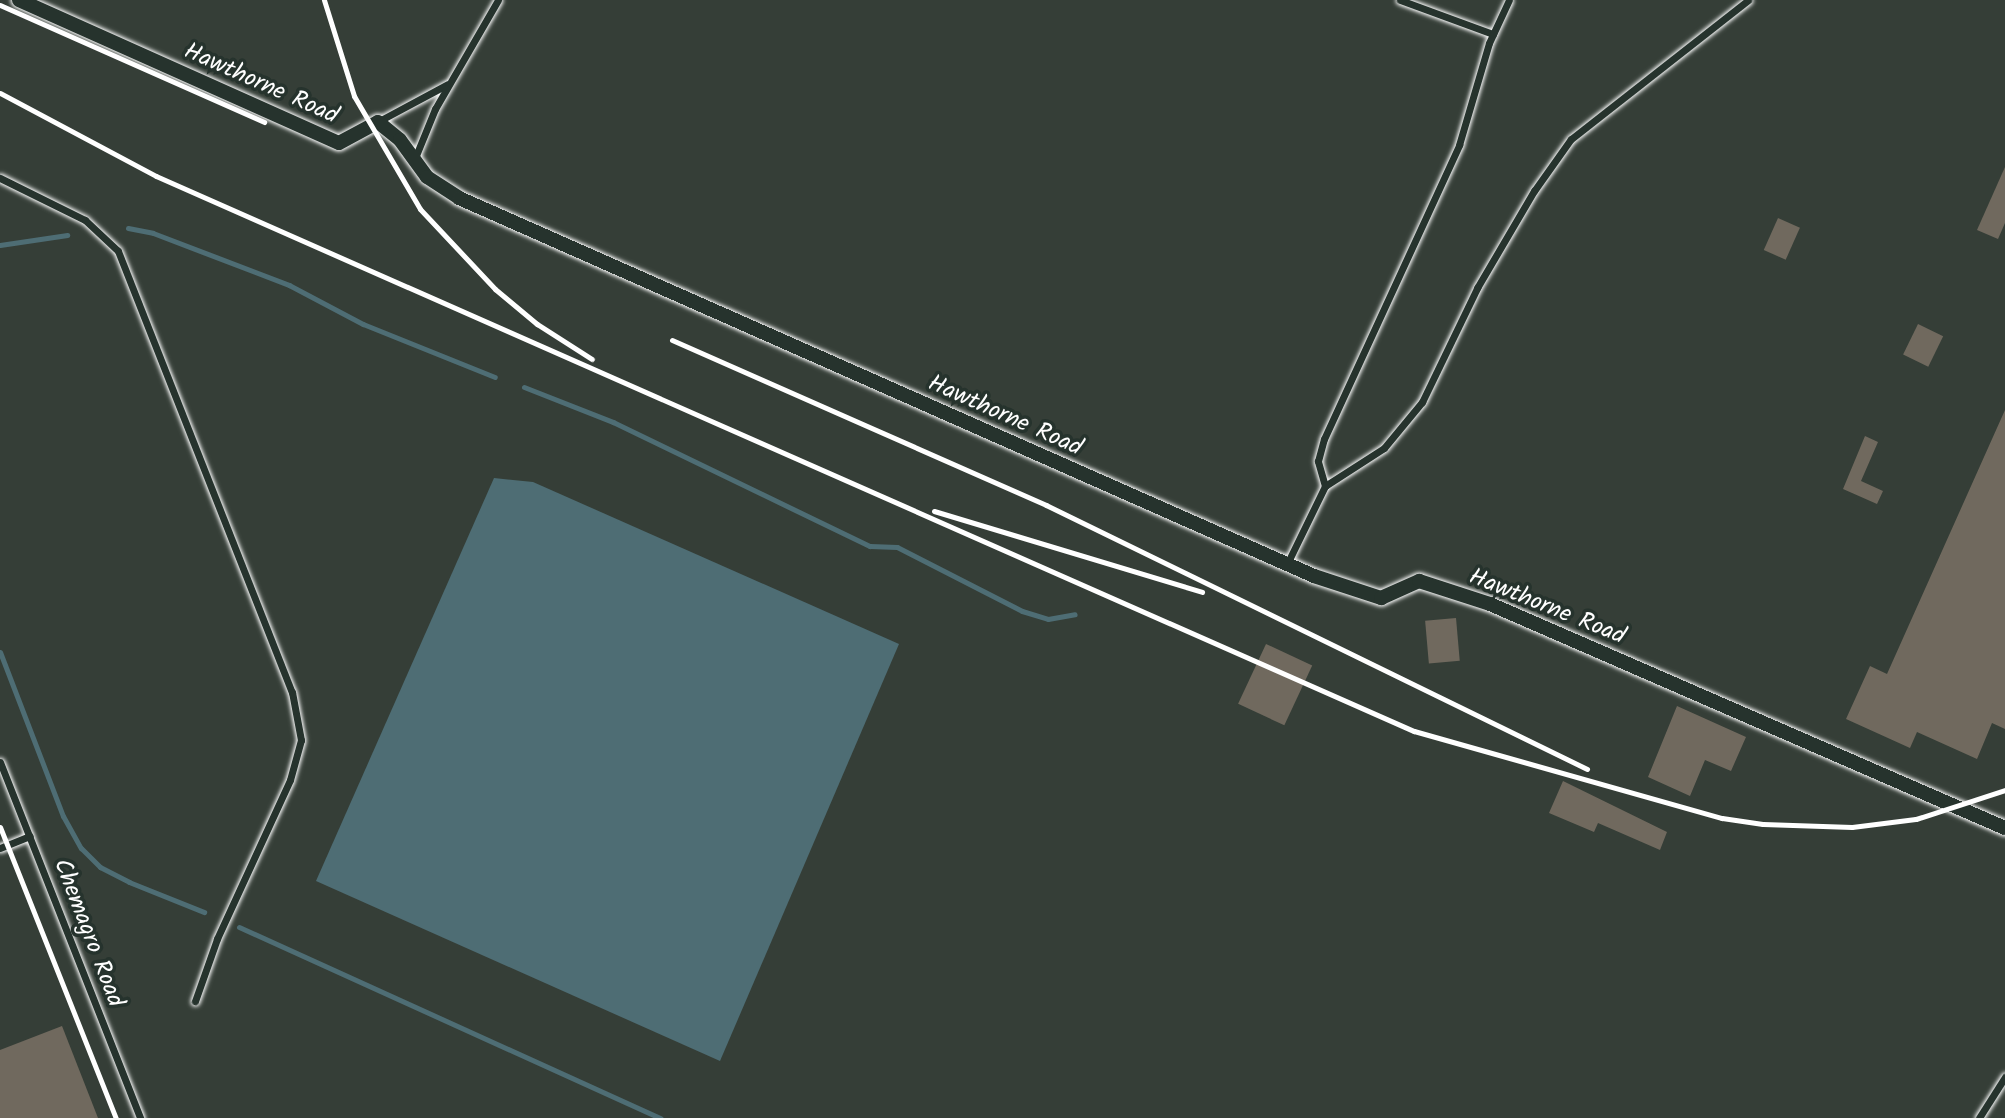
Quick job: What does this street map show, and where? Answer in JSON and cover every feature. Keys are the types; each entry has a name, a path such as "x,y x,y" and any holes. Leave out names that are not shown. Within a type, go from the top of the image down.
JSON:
{"street":[{"name":"Hawthorne Road","path":"19,0 339,143 378,122 415,158 427,177 459,198 1287,565 1381,598 1419,581 1490,604 2005,828"}],"lane":[{"path":"415,158 423,131 499,0"},
{"path":"1400,0 1493,34"},
{"path":"1325,486 1318,461 1324,439 1459,145 1493,34 1509,0"},
{"path":"1287,565 1325,486 1384,449 1422,402 1477,288 1534,191 1571,139 1748,0"},
{"path":"378,122 453,80"},
{"path":"0,178 85,220 118,251 292,692 301,740 290,780 217,939 195,1001"},
{"name":"Chemagro Road","path":"0,762 140,1118"},
{"path":"0,848 30,836"},
{"path":"1979,1118 2005,1077"}],"water":[{"path":"494,478 533,482 899,644 720,1061 316,881"}],"building":[{"path":"2005,167 2005,223 1998,239 1977,230"},
{"path":"1778,218 1800,228 1786,260 1764,250"},
{"path":"1918,324 1943,336 1928,367 1903,355"},
{"path":"2005,410 2005,729 1992,723 1977,759 1917,732 1910,748 1846,719 1870,666 1887,674"},
{"path":"1865,436 1878,442 1861,481 1883,491 1877,504 1843,489"},
{"path":"1456,618 1460,661 1429,664 1425,621"},
{"path":"1266,644 1312,666 1284,725 1238,704"},
{"path":"1677,706 1746,737 1731,771 1705,760 1690,796 1648,777"},
{"path":"1563,781 1667,832 1660,850 1598,823 1594,832 1549,813"},
{"path":"62,1026 98,1118 0,1118 0,1050"}],"waterway":[{"path":"128,228 153,233 289,285 363,324 495,377"},
{"path":"0,245 67,235"},
{"path":"524,387 613,422 870,546 897,547 1022,611 1048,619 1075,614"},
{"path":"0,652 63,816 81,848 100,867 129,882 204,912"},
{"path":"239,927 661,1118"}],"railway":[{"path":"324,0 354,96 420,209 495,289 537,324 592,359"},
{"path":"0,5 264,122"},
{"path":"0,93 156,176 1414,731 1722,818 1763,824 1852,827 1916,819 2005,790"},
{"path":"672,340 1046,505 1587,769"},
{"path":"934,511 1202,592"},
{"path":"0,827 116,1118"}]}
